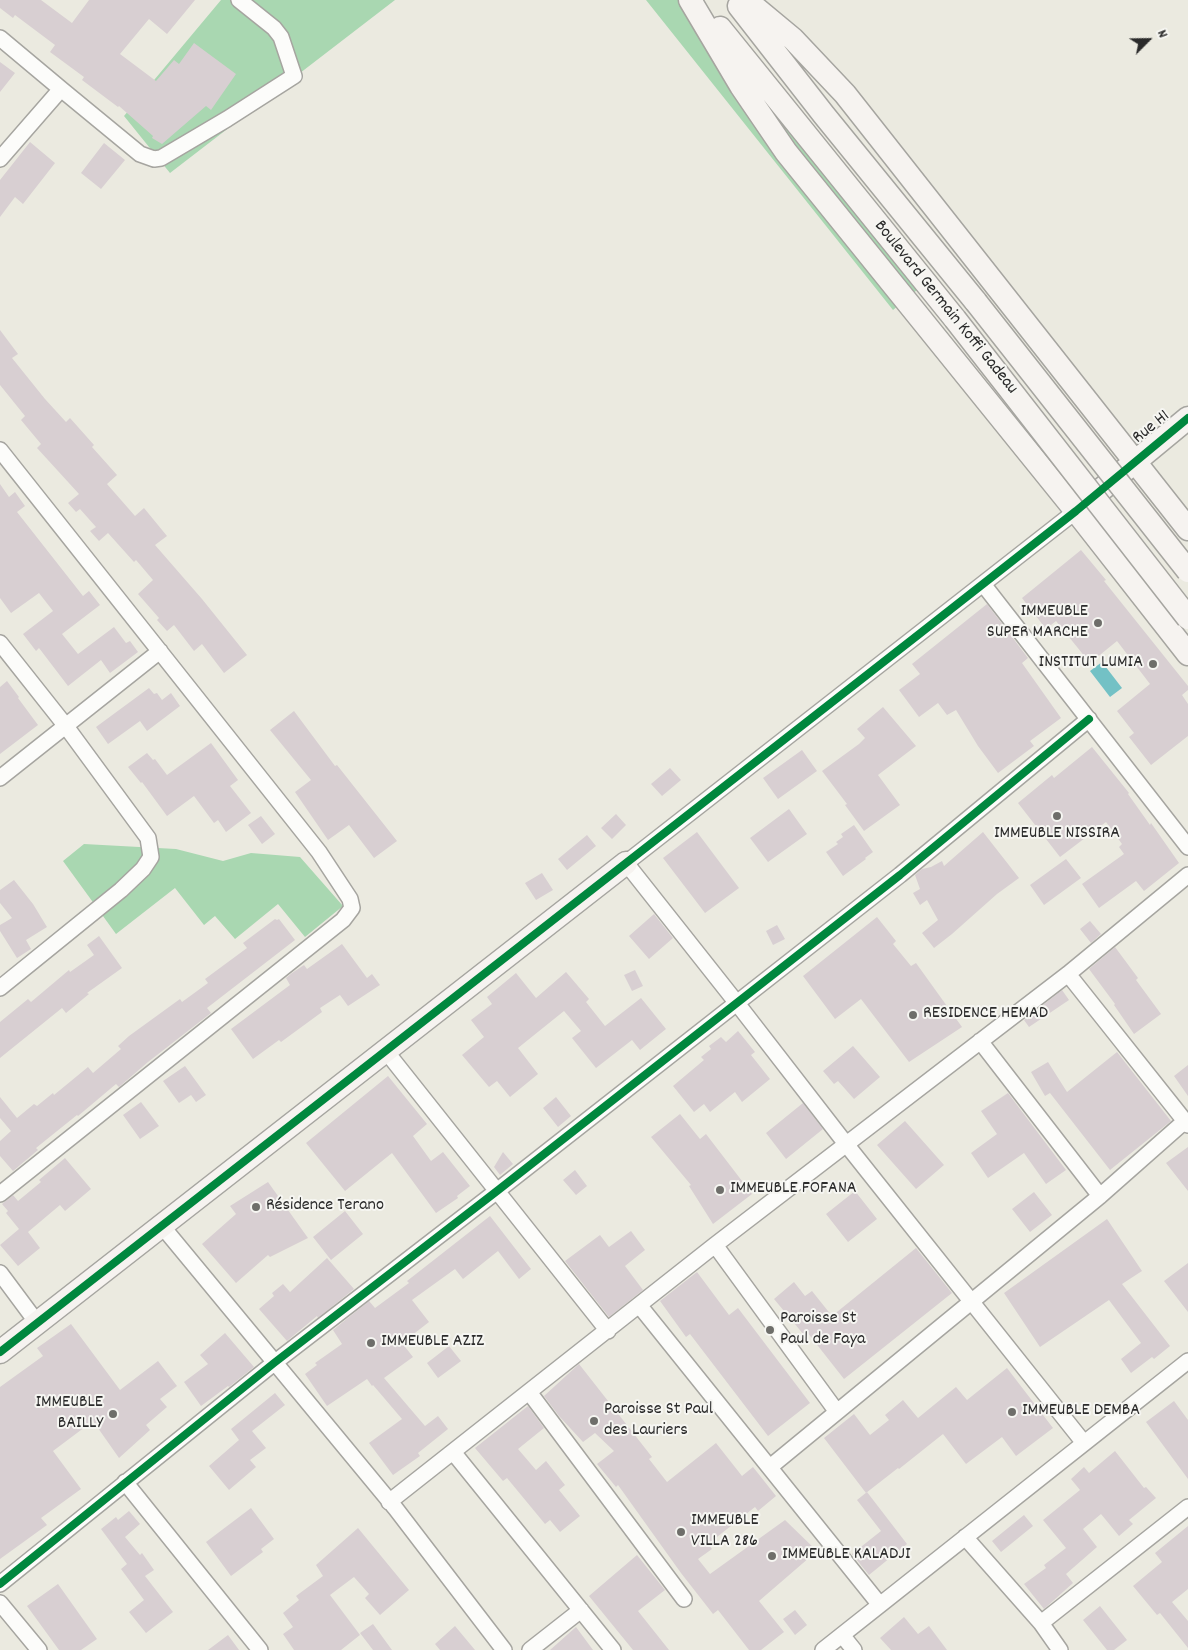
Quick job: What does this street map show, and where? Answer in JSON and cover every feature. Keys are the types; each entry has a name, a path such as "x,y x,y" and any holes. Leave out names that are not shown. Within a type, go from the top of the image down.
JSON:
{"main road":[{"path":"690,0 741,86 786,152 1076,511 1188,654"},
{"name":"Boulevard Germain Koffi Gadeau","path":"697,0 955,319 1188,618"},
{"name":"Boulevard Germain Koffi Gadeau","path":"734,0 824,116 976,302 1188,571"},
{"path":"746,0 793,39 846,94 1188,528"},
{"name":"Rue H1","path":"1076,511 1135,460 1188,418"},
{"path":"0,1352 626,863"}],"street":[{"path":"0,38 140,154 154,160 161,158 227,119 294,76 281,37 274,28 239,0"},
{"path":"0,159 61,89"},
{"path":"0,450 319,852 350,899 352,908 343,920 0,1194"},
{"path":"1076,511 626,863 1084,1443"},
{"path":"983,584 1188,847"},
{"path":"0,643 65,725 148,838 151,857 143,869 121,890 0,988"},
{"path":"0,778 160,651"},
{"path":"0,1584 274,1363 900,875 1089,719"},
{"path":"389,1502 846,1144 1068,974 1188,876"},
{"path":"770,1467 1186,1123 1068,974"},
{"path":"980,1041 1100,1196"},
{"path":"385,1050 608,1331"},
{"path":"162,1226 389,1502 504,1650"},
{"path":"715,1246 837,1412"},
{"path":"0,1273 38,1324"},
{"path":"639,1305 880,1605"},
{"path":"823,1650 1188,1361"},
{"path":"529,1392 684,1599"},
{"path":"453,1452 613,1650"},
{"path":"125,1482 260,1650"},
{"path":"1040,1623 1188,1507"},
{"path":"965,1537 1040,1623 1060,1650"},
{"path":"0,1603 39,1650"},
{"path":"530,1650 581,1610"},
{"path":"842,1635 854,1650"}],"green space":[{"path":"221,0 395,0 170,173 124,116"},
{"path":"646,0 682,0 917,290 893,310"},
{"path":"84,844 176,849 223,861 251,853 300,857 343,906 305,937 278,904 235,939 215,916 204,925 175,888 116,934 63,861"}],"water":[{"path":"1102,662 1122,688 1110,697 1090,671"}],"building":[{"path":"0,0 41,0 72,23 89,0 195,0 167,34 149,19 120,54 156,81 174,60 179,64 194,43 236,74 211,110 206,106 162,144 152,138 153,136 119,106 82,80 84,77 50,52 55,45 15,15 13,18 0,8"},
{"path":"0,62 15,73 0,92"},
{"path":"30,142 55,163 23,204 15,197 0,217 0,180"},
{"path":"104,143 125,160 101,189 81,173"},
{"path":"0,330 18,354 12,358 45,399 66,422 70,418 117,475 107,484 135,516 144,508 167,536 155,545 247,655 224,673 202,644 194,651 174,625 167,631 157,620 159,618 138,594 153,580 136,560 134,562 108,533 99,541 90,531 96,527 80,509 76,512 68,503 79,494 37,448 41,444 21,420 25,416 0,385"},
{"path":"0,484 9,497 15,492 25,506 17,512 83,596 89,591 100,605 62,634 78,654 114,627 126,643 130,641 138,652 110,673 101,660 68,686 39,648 36,651 23,634 53,611 39,593 11,613 0,598"},
{"path":"1081,550 1188,686 1188,690 1182,695 1188,704 1188,736 1151,765 1129,737 1134,733 1117,711 1150,684 1117,641 1090,663 1056,621 1046,629 1022,598"},
{"path":"987,604 1028,658 1022,663 1061,718 1030,741 1034,746 998,773 978,746 956,710 947,715 938,703 919,717 899,690 920,674 912,664"},
{"path":"7,681 38,725 0,754 0,687"},
{"path":"149,688 154,694 157,693 162,700 171,693 180,706 147,731 140,721 108,744 96,727"},
{"path":"883,707 916,746 878,775 900,805 864,831 845,805 847,804 822,771 865,738 857,729"},
{"path":"294,711 335,766 337,765 397,841 374,858 349,825 328,840 295,792 311,780 270,730"},
{"path":"211,743 238,780 230,786 251,813 226,832 218,820 214,823 194,796 167,816 142,782 128,767 147,753 153,760 155,759 167,775"},
{"path":"1092,747 1129,793 1150,825 1151,823 1179,863 1144,891 1136,881 1099,908 1082,884 1124,854 1119,847 1122,844 1106,822 1060,857 1018,803 1052,775 1054,778"},
{"path":"802,750 817,771 778,799 763,778"},
{"path":"670,768 681,780 662,796 651,784"},
{"path":"789,809 807,834 768,862 750,838"},
{"path":"616,814 626,825 612,839 601,828"},
{"path":"261,816 275,834 262,844 248,825"},
{"path":"854,825 873,852 843,876 826,852 838,844 836,842 843,837 841,834"},
{"path":"697,832 739,888 705,913 663,858"},
{"path":"983,832 1019,878 997,894 934,948 922,933 938,920 927,900 920,905 913,893 920,889 915,875 922,869 942,861 944,866"},
{"path":"587,835 596,846 567,870 558,859"},
{"path":"1066,859 1081,878 1044,905 1030,885"},
{"path":"542,873 553,890 536,900 525,883"},
{"path":"14,880 33,904 47,927 26,940 31,949 17,958 0,931 0,925 12,918 0,903 0,890"},
{"path":"654,914 673,938 649,959 629,936"},
{"path":"877,917 896,941 893,944 911,966 916,963 962,1027 909,1062 861,999 835,1019 803,976"},
{"path":"275,919 279,919 295,940 207,1008 211,1013 119,1087 116,1084 77,1115 36,1148 38,1150 13,1171 0,1156 0,1141 11,1131 0,1118 0,1097 17,1118 34,1104 37,1106 53,1093 54,1095 88,1067 93,1073 121,1049 118,1046 129,1036 180,999 182,1002 208,983 205,979 247,948 243,943"},
{"path":"1090,921 1101,934 1091,943 1080,929"},
{"path":"777,925 785,939 773,945 766,931"},
{"path":"99,936 122,968 87,993 89,994 66,1013 62,1008 0,1058 0,1022 28,999 31,1002 69,970 70,972 94,955 87,945"},
{"path":"342,944 367,978 372,974 380,985 348,1006 340,995 320,1008 322,1012 281,1042 279,1040 253,1059 231,1029 290,985 286,978 292,973 304,965 307,969"},
{"path":"1115,947 1161,1014 1134,1034 1089,969"},
{"path":"635,970 643,986 632,991 624,975"},
{"path":"566,972 589,999 586,1002 605,1026 641,998 666,1029 640,1050 632,1040 596,1068 572,1038 581,1031 564,1011 518,1048 538,1074 510,1097 497,1081 489,1087 462,1055 484,1037 471,1020 492,1004 487,997 516,973 536,998"},
{"path":"1062,990 1069,1000 1029,1027 1024,1020"},
{"path":"738,1031 755,1052 751,1055 770,1079 742,1102 735,1092 710,1112 704,1104 694,1112 673,1086 704,1060 701,1057 711,1049 709,1046 721,1037 726,1042"},
{"path":"853,1046 880,1077 854,1099 838,1081 834,1084 823,1071"},
{"path":"1117,1052 1171,1121 1110,1170 1050,1093 1045,1096 1031,1072 1048,1062 1067,1092"},
{"path":"1188,1065 1188,1096 1174,1076"},
{"path":"185,1066 206,1095 196,1102 191,1095 179,1103 163,1081"},
{"path":"388,1076 427,1124 413,1136 431,1161 443,1152 470,1186 457,1196 458,1198 436,1213 392,1153 345,1191 306,1143"},
{"path":"1008,1093 1066,1170 1046,1184 1024,1153 988,1178 971,1153 997,1134 981,1111"},
{"path":"556,1097 571,1116 558,1127 543,1108"},
{"path":"141,1102 159,1126 140,1139 123,1115"},
{"path":"803,1103 823,1129 786,1159 766,1133"},
{"path":"680,1114 700,1139 706,1134 752,1194 713,1224 689,1186 691,1185 651,1137"},
{"path":"905,1121 944,1165 916,1189 877,1145"},
{"path":"1188,1147 1188,1191 1166,1163"},
{"path":"503,1152 513,1164 500,1175 494,1167"},
{"path":"65,1158 91,1189 65,1211 60,1205 28,1232 40,1248 18,1266 0,1245 19,1229 6,1213 8,1211 2,1204 13,1195 18,1201 41,1182 39,1180"},
{"path":"575,1170 587,1186 576,1195 563,1180"},
{"path":"268,1182 308,1238 270,1257 268,1255 236,1283 202,1244 236,1214 230,1206"},
{"path":"855,1191 877,1219 848,1242 826,1214"},
{"path":"1034,1192 1052,1215 1030,1232 1012,1209"},
{"path":"345,1211 363,1234 331,1260 313,1237"},
{"path":"490,1216 531,1269 519,1279 498,1251 463,1279 455,1269 412,1300 429,1322 402,1343 413,1357 384,1378 425,1426 438,1416 448,1429 418,1453 420,1456 393,1475 369,1443 402,1419 373,1385 367,1379 327,1406 305,1374 317,1365 315,1363 342,1344 333,1330 369,1301 375,1308 409,1283 407,1281"},
{"path":"1107,1219 1142,1271 1122,1284 1170,1346 1154,1359 1152,1357 1131,1373 1121,1359 1141,1343 1109,1300 1040,1347 1004,1293"},
{"path":"631,1231 645,1250 625,1266 643,1290 609,1317 565,1261 600,1235 609,1247"},
{"path":"916,1248 952,1293 844,1379 807,1332 804,1335 774,1299 794,1282 805,1296 812,1291 832,1316"},
{"path":"327,1258 354,1289 287,1341 259,1309 274,1296 272,1293 283,1284 290,1292"},
{"path":"1188,1263 1188,1312 1164,1281"},
{"path":"697,1272 729,1315 738,1308 810,1403 768,1436 690,1334 686,1337 660,1301"},
{"path":"71,1324 120,1390 158,1361 177,1386 160,1399 167,1407 146,1425 150,1430 119,1458 93,1421 53,1451 81,1489 41,1518 47,1525 0,1559 0,1387 43,1356 37,1348"},
{"path":"225,1333 254,1367 201,1406 184,1382 208,1364 200,1355"},
{"path":"449,1346 461,1361 438,1378 427,1363"},
{"path":"579,1364 652,1457 649,1459 667,1482 716,1443 742,1476 753,1467 776,1496 758,1511 755,1507 708,1544 712,1549 698,1559 710,1574 785,1520 817,1551 759,1601 784,1632 761,1650 749,1650 718,1610 713,1614 618,1485 616,1487 597,1464 614,1451 595,1433 583,1442 544,1396"},
{"path":"1007,1368 1053,1428 1016,1456 1002,1437 966,1464 943,1434 866,1493 824,1438 854,1414 870,1435 889,1420 885,1415 903,1400 918,1418 956,1387 967,1400"},
{"path":"275,1393 285,1405 252,1431 266,1448 250,1460 256,1467 229,1490 209,1466 239,1440 231,1429"},
{"path":"1174,1401 1188,1420 1188,1479 1146,1422"},
{"path":"528,1406 544,1428 518,1449 536,1470 546,1461 565,1485 559,1490 580,1516 560,1532 550,1520 545,1524 507,1478 503,1481 475,1448"},
{"path":"1115,1451 1144,1488 1146,1487 1156,1498 1129,1520 1133,1524 1119,1536 1101,1514 1083,1529 1097,1547 1066,1574 1073,1583 1044,1609 1024,1584 1046,1568 1044,1565 1066,1548 1043,1520 1080,1490 1071,1479 1084,1467 1089,1473"},
{"path":"867,1492 907,1544 869,1575 852,1554 881,1531 857,1500"},
{"path":"251,1508 274,1539 261,1549 263,1552 231,1576 206,1542"},
{"path":"129,1511 140,1524 125,1537 140,1555 142,1553 154,1570 145,1576 173,1612 146,1633 129,1612 144,1600 121,1569 127,1564 101,1529 116,1517 118,1520"},
{"path":"1024,1515 1033,1526 1001,1552 992,1541"},
{"path":"1188,1526 1188,1589 1172,1602 1188,1621 1188,1648 1160,1613 1157,1615 1133,1586 1162,1562 1155,1553"},
{"path":"358,1528 409,1590 380,1615 365,1598 369,1594 354,1577 330,1595 360,1635 341,1650 294,1650 283,1634 293,1627 283,1613 299,1600 296,1596 323,1576 316,1565"},
{"path":"637,1555 665,1590 638,1611 669,1650 633,1650 589,1596"},
{"path":"58,1584 97,1639 81,1650 59,1650 27,1606"},
{"path":"1100,1606 1127,1640 1114,1650 1107,1650 1083,1620"},
{"path":"795,1610 807,1625 795,1635 783,1619"},
{"path":"904,1617 918,1634 929,1626 947,1650 891,1650 880,1638"},
{"path":"373,1624 392,1650 373,1650 360,1633"},
{"path":"455,1626 475,1650 440,1650 435,1644"},
{"path":"576,1627 593,1650 550,1650"},
{"path":"228,1635 239,1650 208,1650"}],"cycle path":[{"path":"0,1352 1076,511 1188,418"},
{"path":"0,1584 274,1363 900,875 1089,719"}],"place":[{"name":"IMMEUBLE SUPER MARCHE","path":"1098,623"},
{"name":"INSTITUT LUMIA","path":"1153,664"},
{"name":"IMMEUBLE NISSIRA","path":"1057,816"},
{"name":"RESIDENCE HEMAD","path":"913,1015"},
{"name":"IMMEUBLE FOFANA","path":"720,1190"},
{"name":"Résidence Terano","path":"256,1207"},
{"name":"Paroisse St Paul de Faya","path":"770,1330"},
{"name":"IMMEUBLE AZIZ","path":"371,1343"},
{"name":"IMMEUBLE DEMBA","path":"1012,1412"},
{"name":"IMMEUBLE BAILLY","path":"113,1414"},
{"name":"Paroisse St Paul des Lauriers","path":"594,1421"},
{"name":"IMMEUBLE VILLA 286","path":"681,1532"},
{"name":"IMMEUBLE KALADJI","path":"772,1556"}]}
